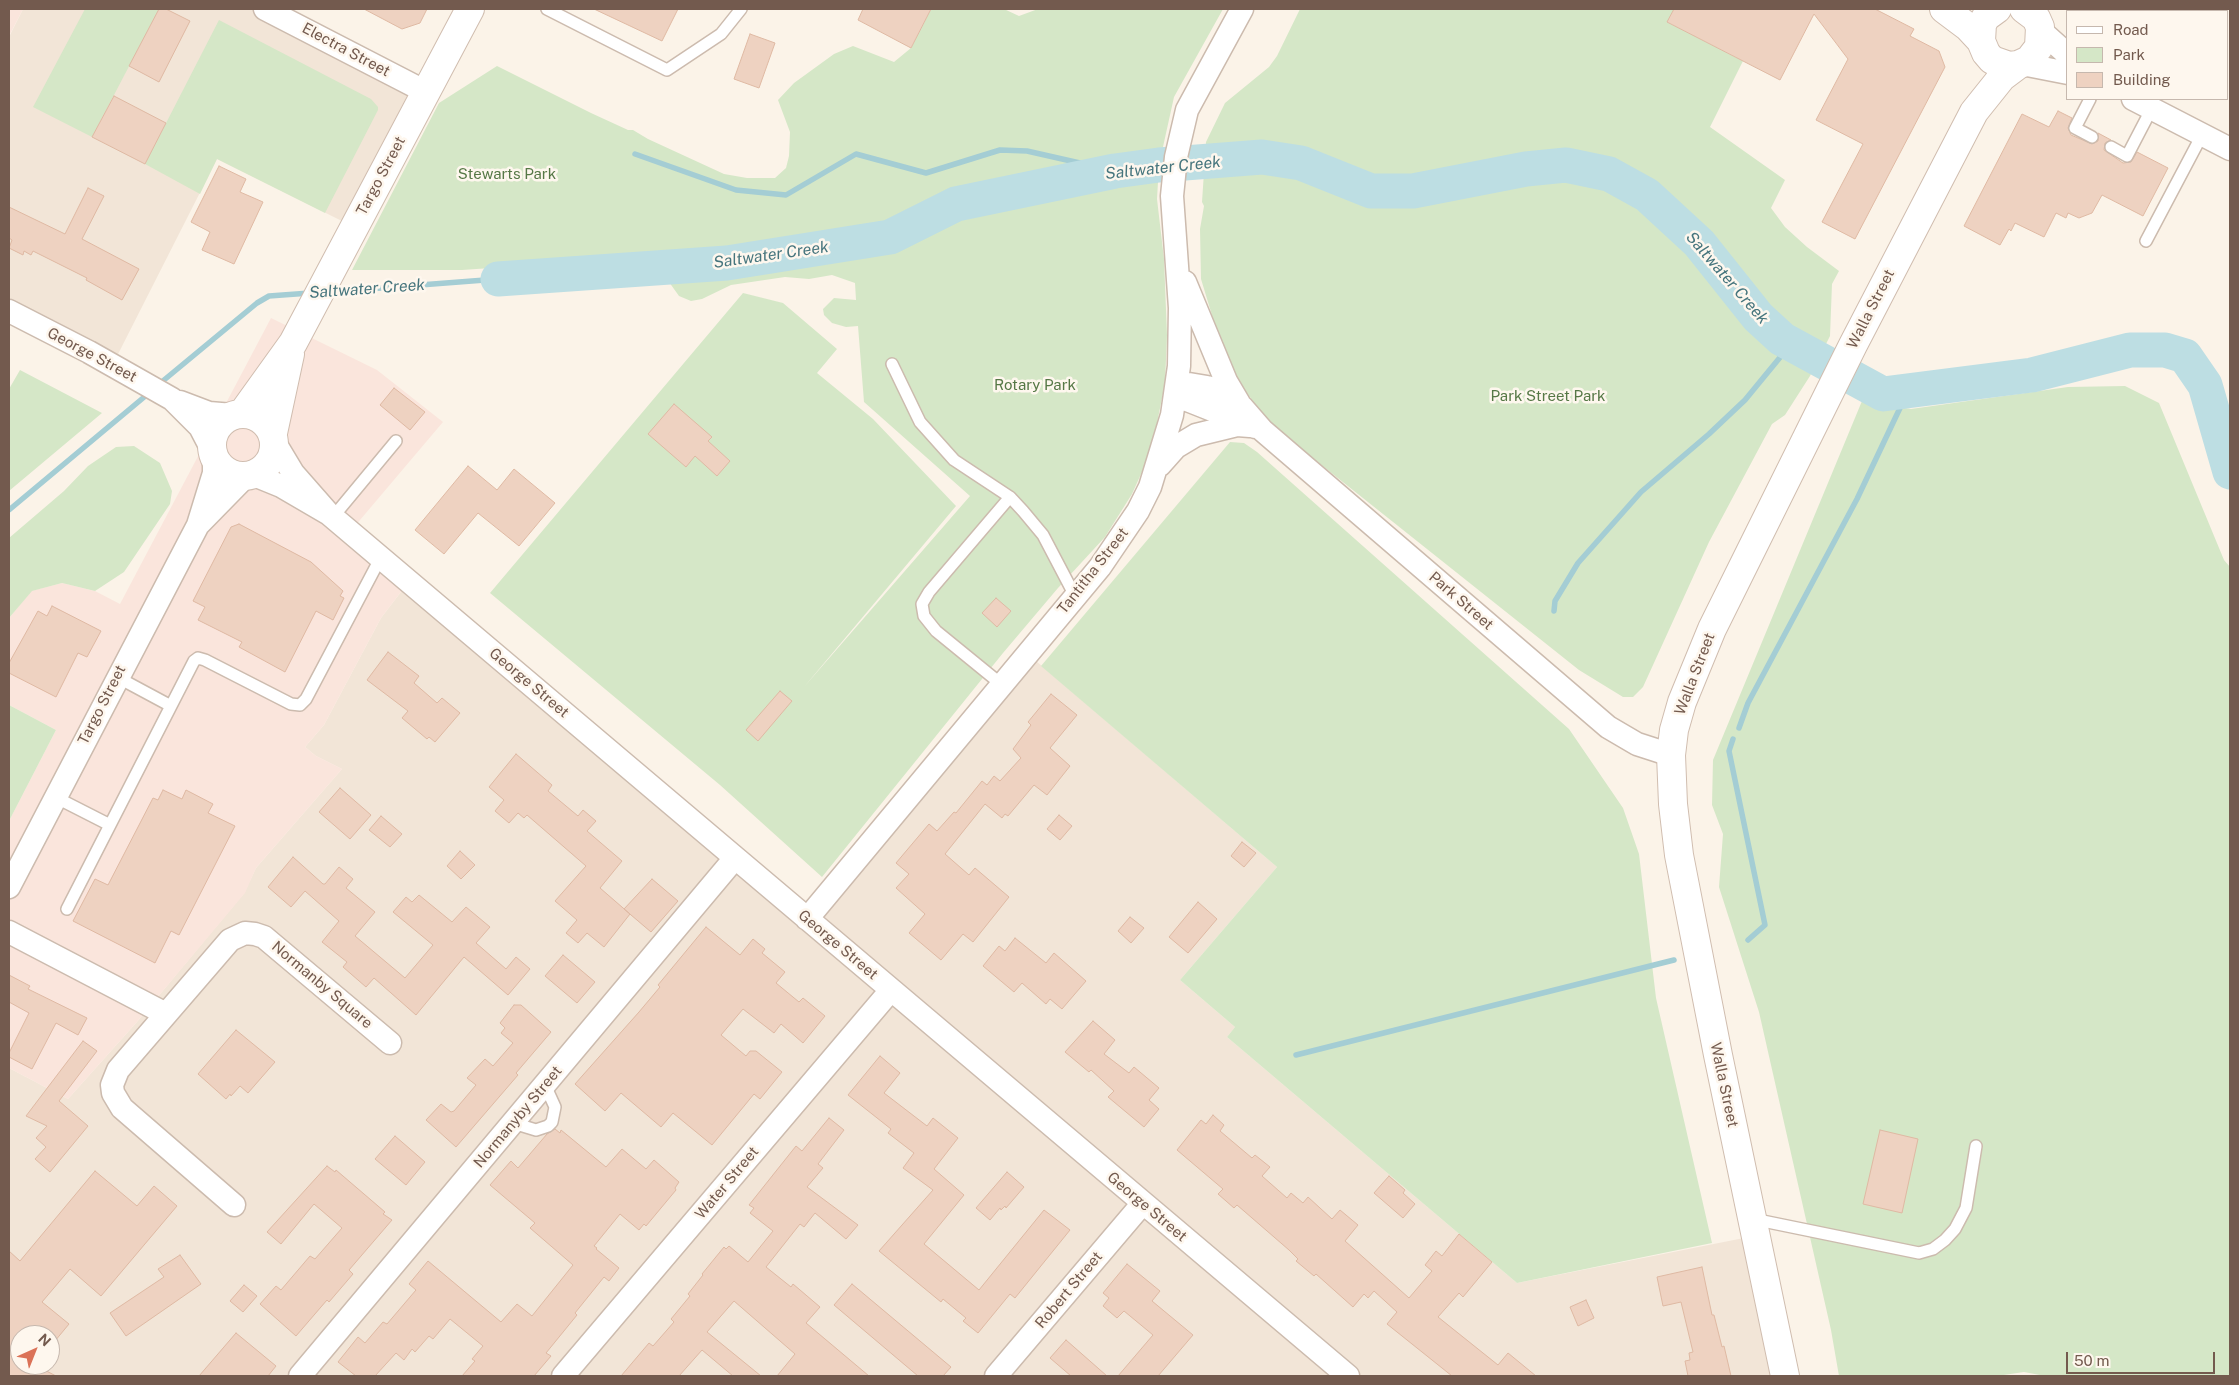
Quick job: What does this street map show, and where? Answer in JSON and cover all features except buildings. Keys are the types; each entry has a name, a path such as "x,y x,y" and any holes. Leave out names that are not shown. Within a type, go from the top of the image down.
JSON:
{"street":[{"name":"Electra Street","path":"266,9 426,92"},
{"name":"Targo Street","path":"238,415 295,338 470,9"},
{"name":"Tantitha Street","path":"808,919 1100,567 1138,511 1157,467 1172,415 1177,388 1180,332 1172,196 1173,172 1188,110 1242,9"},
{"path":"1944,9 1968,27 1992,60 2009,66 2020,64 2066,73"},
{"name":"Walla Street","path":"1974,112 1982,65 1982,24 1986,17 1996,9"},
{"path":"2036,19 2066,53"},
{"name":"Walla Street","path":"1785,1376 1679,855 1670,755 1682,702 1712,629 1830,388 1974,112 2002,77 2029,60 2039,47 2036,19"},
{"path":"2143,104 2230,149"},
{"name":"Park Street","path":"1176,263 1226,381 1242,407 1259,429 1608,728 1637,744 1670,755"},
{"name":"George Street","path":"9,311 89,352 173,400 209,412 238,415"},
{"name":"Targo Street","path":"274,438 295,338"},
{"name":"Park Street","path":"1242,407 1219,391 1207,387 1188,384 1177,388 1188,400 1259,429"},
{"name":"George Street","path":"173,400 200,427 213,454"},
{"path":"238,415 260,419 274,438 270,463 263,470 249,476 235,476 226,472 213,454 212,441 219,425 238,415"},
{"path":"1157,467 1176,447 1196,434 1237,425 1259,429"},
{"name":"George Street","path":"274,438 293,473 331,515 1348,1376"},
{"name":"Targo Street","path":"9,887 198,525 214,474 213,454"},
{"name":"Targo Street","path":"198,525 249,476"},
{"name":"George Street","path":"249,476 281,486 331,515"},
{"name":"Normanyby Street","path":"300,1376 735,858"},
{"path":"9,932 166,1014"},
{"name":"Normanby Square","path":"234,1205 122,1108 113,1093 112,1085 118,1070 230,940 245,933 255,934 273,942 390,1043"},
{"name":"Water Street","path":"562,1376 891,990"},
{"name":"Robert Street","path":"996,1376 1143,1203"}],"lane":[{"path":"547,9 667,70 721,34 741,9"},
{"path":"2089,100 2075,128 2092,137"},
{"path":"2111,148 2127,156 2143,104"},
{"path":"2146,241 2202,135"},
{"path":"892,364 920,422 954,460 1010,497 1043,535 1075,596"},
{"path":"331,515 396,441"},
{"path":"1001,684 936,631 924,616 922,604 929,592 1010,497"},
{"path":"67,909 192,664 198,658 206,660 291,704 300,705 306,699 381,558"},
{"path":"117,677 171,706"},
{"path":"55,797 110,825"},
{"path":"1752,1219 1919,1253 1933,1249 1945,1240 1955,1228 1966,1208 1976,1146"}],"shaded area":[{"path":"9,9 23,9 9,36"},
{"path":"23,9 261,9 427,95 356,228 217,159 113,364 9,310 9,37"},
{"path":"271,318 377,370 443,422 349,533 407,584 381,618 324,725 305,747 316,756 342,769 256,868 245,893 136,1023 68,1099 9,1068 9,821 56,730 9,705 9,618 31,591 62,583 95,591 120,604"},
{"path":"407,584 807,921 1029,655 1277,867 1180,980 1235,1027 1227,1037 1517,1283 1754,1236 1784,1376 9,1376 9,1068 68,1099 136,1023 244,893 256,868 342,769 316,756 305,747 324,725 381,618"}],"green space":[{"path":"85,9 159,9 92,137 33,107"},
{"path":"931,9 1004,9 1019,16 1038,9 1223,9 1174,97 1159,165 1157,199 1164,259 1167,335 1165,383 1157,423 1145,465 1132,494 1105,537 1058,588 1003,653 822,877 720,785 490,593 743,293 783,303 837,349 817,373 873,419 956,506 804,687 970,496 864,402 858,326 846,327 832,323 824,315 823,309 834,298 856,300 855,283 832,275 809,279 785,277 731,285 702,299 691,301 679,296 669,282 679,275 688,273 797,266 826,258 821,242 680,258 592,261 462,270 352,270 439,103 497,66 591,113 628,130 633,130 648,139 724,174 747,178 775,178 786,168 789,156 790,132 778,100 794,83 834,54 853,46 894,62 911,48"},
{"name":"Park Street Park","path":"1300,9 1674,9 1668,22 1743,61 1710,127 1785,180 1771,208 1785,227 1807,247 1839,271 1832,284 1830,336 1810,376 1785,415 1772,424 1709,542 1643,687 1633,697 1623,697 1579,670 1285,436 1264,416 1241,385 1218,335 1201,279 1200,229 1204,206 1202,202 1206,142 1225,103 1269,67 1277,56"},
{"path":"219,20 371,99 378,107 325,213 217,159 200,194 145,164"},
{"path":"20,370 102,413 9,491 9,389"},
{"path":"2125,386 2159,403 2224,560 2230,567 2230,1376 2045,1376 2024,1372 1997,1376 1839,1376 1831,1330 1759,1012 1719,887 1723,834 1712,805 1713,760 1862,401 1911,409 2068,387"},
{"path":"1230,442 1244,443 1257,452 1569,729 1623,808 1639,854 1656,998 1712,1243 1517,1283 1227,1037 1235,1027 1180,980 1277,867 1041,666"},
{"path":"134,446 160,463 172,491 170,504 124,572 95,591 62,583 32,591 9,618 9,538 64,491 88,466 116,447"},
{"path":"9,705 56,730 9,821"}],"waterway":[{"path":"635,154 736,190 786,195 856,154 926,173 1000,150 1027,151 1115,171"},
{"name":"Saltwater Creek","path":"498,279 727,263 890,237 956,204 1115,171 1159,165 1262,157 1301,163 1371,191 1413,191 1526,169 1566,165 1609,174 1647,195 1699,243 1758,317 1782,339 1883,394 2032,375 2130,350 2165,350 2185,356 2205,385 2230,472"},
{"name":"Saltwater Creek","path":"329,292 498,279"},
{"name":"Saltwater Creek","path":"158,385 257,303 269,296 310,293"},
{"path":"1554,611 1555,601 1578,563 1641,492 1709,434 1745,400 1791,344"},
{"path":"1739,728 1748,703 1857,499 1908,391"},
{"name":"Saltwater Creek","path":"9,510 149,393"},
{"path":"1733,739 1729,751 1765,925 1748,940"},
{"path":"1296,1055 1674,960"}],"park label":[{"name":"Stewarts Park","path":"507,174"},
{"name":"Rotary Park","path":"1035,385"}]}
